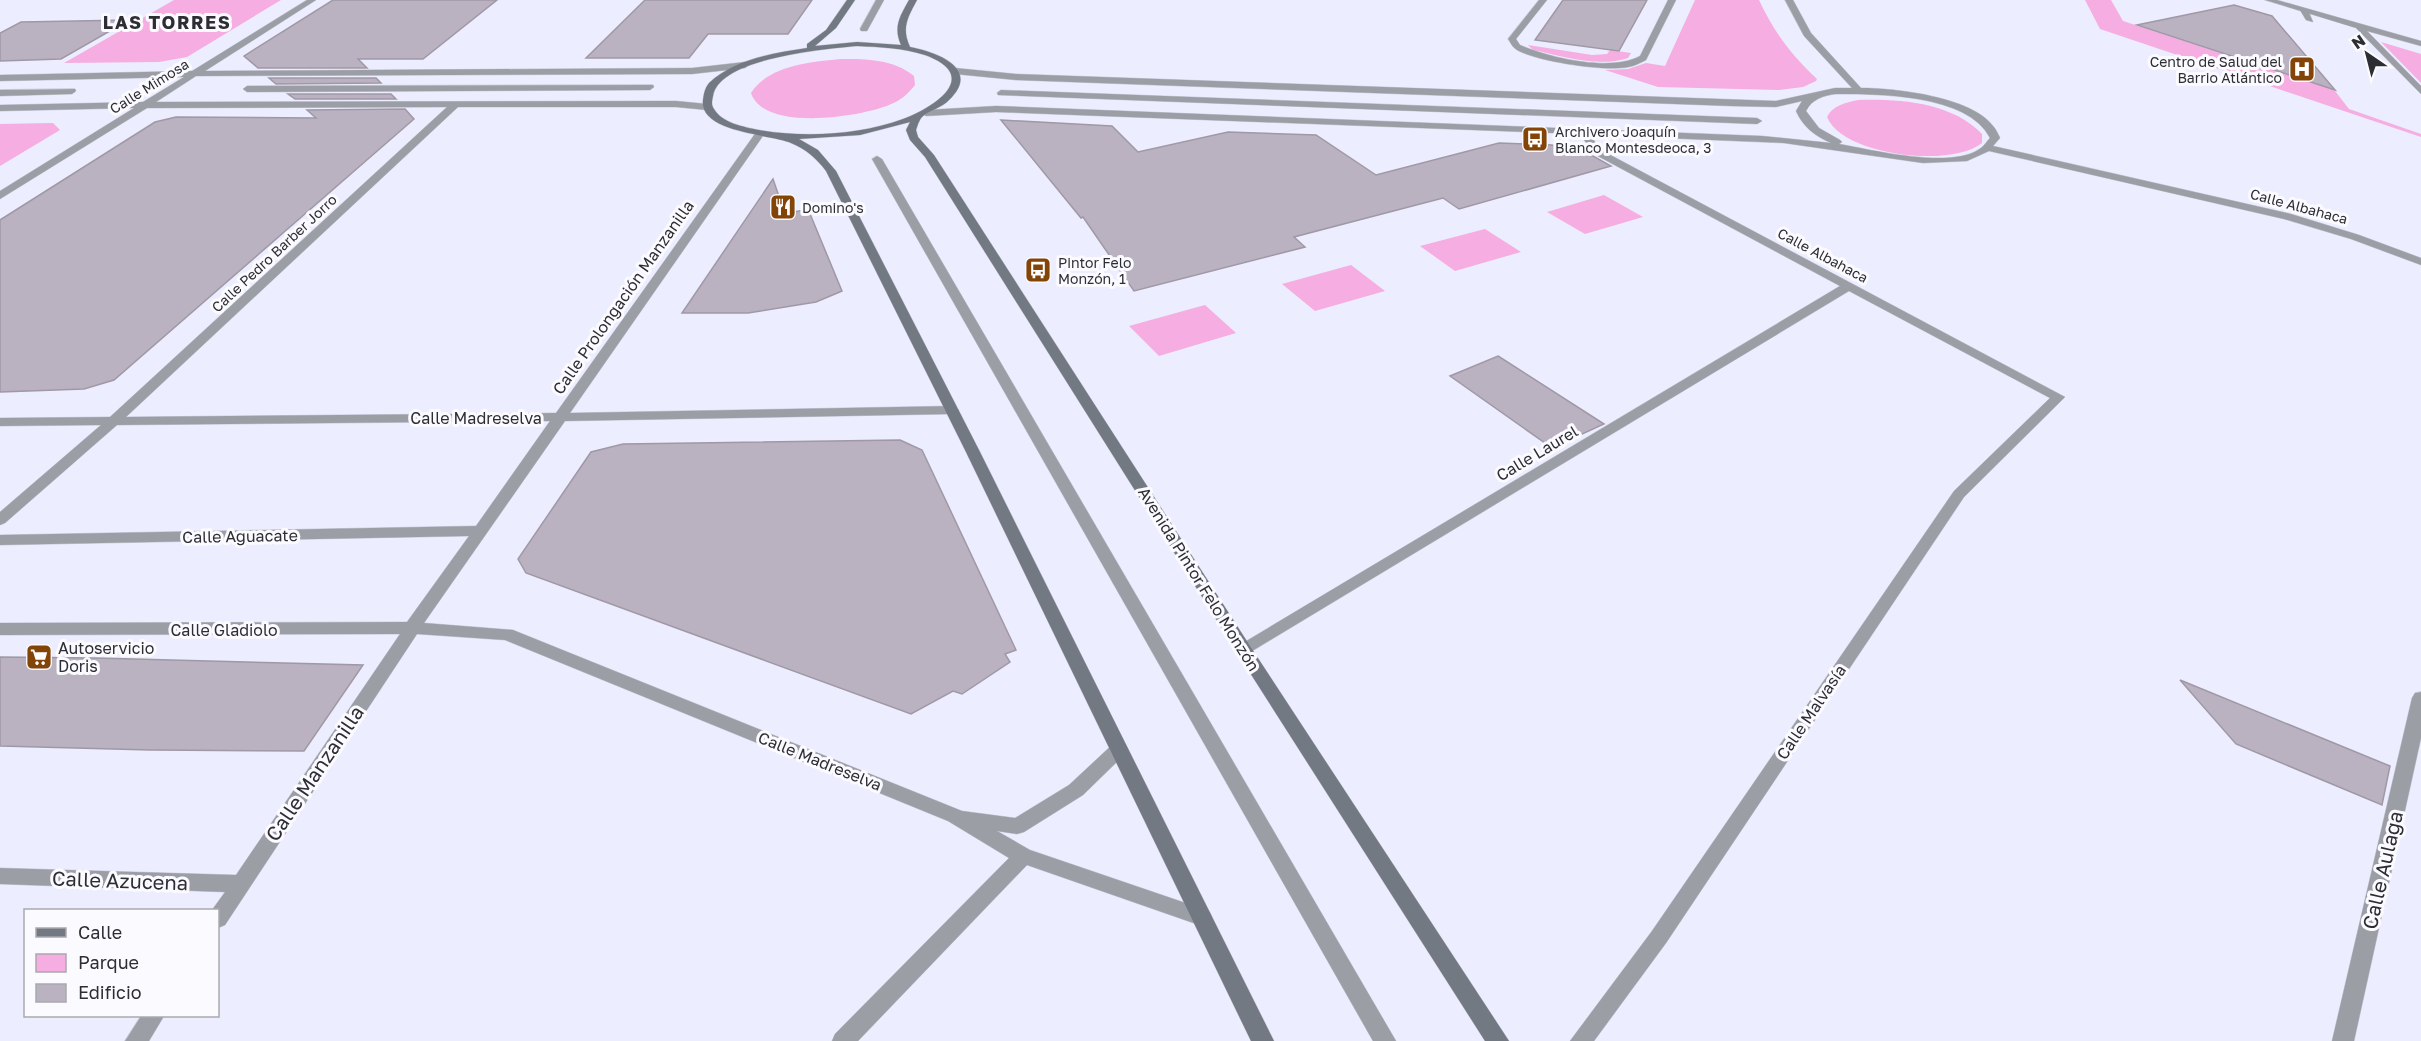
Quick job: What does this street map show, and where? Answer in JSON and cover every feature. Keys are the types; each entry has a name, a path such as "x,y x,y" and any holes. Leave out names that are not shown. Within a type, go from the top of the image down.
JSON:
{"street":[{"name":"Calle Mimosa","path":"0,196 312,0"},
{"path":"0,78 193,74 692,71 745,65 803,49 823,39 835,27 851,0"},
{"path":"864,29 880,0"},
{"path":"907,48 899,26 913,0"},
{"path":"1543,0 1512,39 1517,46 1529,52 1616,66 1631,64 1643,58 1672,0"},
{"path":"1789,0 1807,34 1858,90"},
{"path":"2269,0 2421,44"},
{"path":"2304,10 2310,20"},
{"path":"2358,26 2421,91"},
{"path":"803,49 857,45 907,48 937,58 956,71 1016,77 1776,104 1858,90 1919,96 1949,104 1973,114 1989,126 1995,138 1990,148 1974,156 1958,159 1920,160 1784,140 996,109 922,114"},
{"path":"745,65 730,73 710,90 706,99 708,107 717,118 726,122 760,133 779,135 815,136 852,133 888,126 922,114 943,103 954,92 958,81 956,71"},
{"path":"247,89 650,87"},
{"path":"0,93 72,91"},
{"path":"1000,93 1757,121"},
{"path":"1816,96 1805,103 1801,111 1804,121 1824,136 1857,149"},
{"path":"0,108 144,105 676,104 708,107"},
{"name":"Calle Pedro Barber Jorro","path":"0,520 114,421 454,106"},
{"name":"Avenida Pintor Felo Monzón","path":"922,114 911,130 913,138 929,156 1244,650 1498,1041"},
{"name":"Calle Albahaca","path":"1583,131 1597,152 2058,397"},
{"name":"Calle Prolongación Manzanilla","path":"412,628 760,133"},
{"path":"779,135 803,144 818,153 831,171 952,410 1263,1041"},
{"name":"Calle Albahaca","path":"1990,148 2287,216 2355,237 2421,262"},
{"path":"877,159 1385,1041"},
{"name":"Calle Laurel","path":"1244,650 1848,286"},
{"name":"Calle Malvasía","path":"1581,1041 1659,937 1959,494 2058,397"},
{"name":"Calle Madreselva","path":"0,422 561,417 952,410"},
{"name":"Calle Aguacate","path":"0,540 479,531"},
{"name":"Calle Madreselva","path":"412,628 507,634 955,816 1023,856 1202,917"},
{"name":"Calle Gladiolo","path":"0,629 412,628"},
{"name":"Calle Manzanilla","path":"219,917 412,628"},
{"name":"Calle Aulaga","path":"2343,1041 2421,698"},
{"name":"Calle Madreselva","path":"955,816 1017,826 1076,790 1119,749"},
{"path":"843,1041 1023,856"},
{"name":"Calle Azucena","path":"0,876 240,884"},
{"path":"136,1041 152,1017"}],"green space":[{"path":"174,0 281,0 187,57 159,62 64,63"},
{"path":"1695,0 1759,0 1784,42 1817,79 1816,81 1803,87 1779,90 1658,87 1605,70 1628,69 1646,63 1665,66"},
{"path":"2085,0 2111,0 2123,21 2291,76 2318,69 2349,109 2421,134 2421,137 2100,29"},
{"path":"2381,42 2421,54 2421,83"},
{"path":"1528,45 1592,55 1607,54 1610,50 1631,53 1628,58 1604,62 1568,58 1533,50"},
{"path":"841,59 889,63 914,76 915,85 907,94 889,105 836,117 793,117 774,113 759,105 751,93 768,76 779,71 804,64"},
{"path":"1858,100 1891,100 1940,109 1969,123 1982,134 1982,143 1967,151 1947,155 1899,154 1875,149 1854,141 1837,130 1827,117 1836,107"},
{"path":"53,123 60,130 0,166 0,124"},
{"path":"1604,195 1643,217 1585,234 1547,212"},
{"path":"1485,229 1521,252 1455,271 1420,246"},
{"path":"1351,265 1385,291 1315,311 1282,284"},
{"path":"1205,305 1236,333 1159,356 1129,326"}],"building":[{"path":"333,0 497,0 423,59 358,59 367,68 258,68 244,56"},
{"path":"645,0 812,0 788,34 708,34 689,58 586,58"},
{"path":"1563,0 1647,0 1619,51 1535,40"},
{"path":"2234,5 2272,16 2335,90 2137,25"},
{"path":"129,20 61,59 0,61 0,33 21,22"},
{"path":"269,78 376,78 381,83 276,84"},
{"path":"288,94 391,94 396,99 295,99"},
{"path":"405,109 414,119 114,380 84,389 0,392 0,220 155,122 176,117 316,118 307,110"},
{"path":"1001,120 1112,126 1138,152 1228,132 1316,135 1376,175 1499,143 1552,145 1593,156 1611,166 1459,209 1443,198 1294,237 1305,247 1134,291 1083,217 1081,218"},
{"path":"773,179 785,214 808,209 842,291 816,302 748,313 682,313"},
{"path":"1498,356 1604,424 1552,448 1450,376"},
{"path":"900,440 922,450 1016,650 1005,654 1010,662 962,694 953,691 911,714 526,573 518,559 591,452 623,444"},
{"path":"0,657 363,665 304,751 150,750 0,746"},
{"path":"2180,680 2390,766 2382,805 2236,744"}],"place":[{"name":"Centro de Salud del Barrio Atlántico","path":"2302,69"},
{"name":"Archivero Joaquín Blanco Montesdeoca, 3","path":"1535,139"},
{"name":"Domino's","path":"783,207"},
{"name":"Pintor Felo Monzón, 1","path":"1038,270"},
{"name":"Autoservicio Doris","path":"39,657"}],"district":[{"name":"LAS TORRES","path":"167,22"}]}
